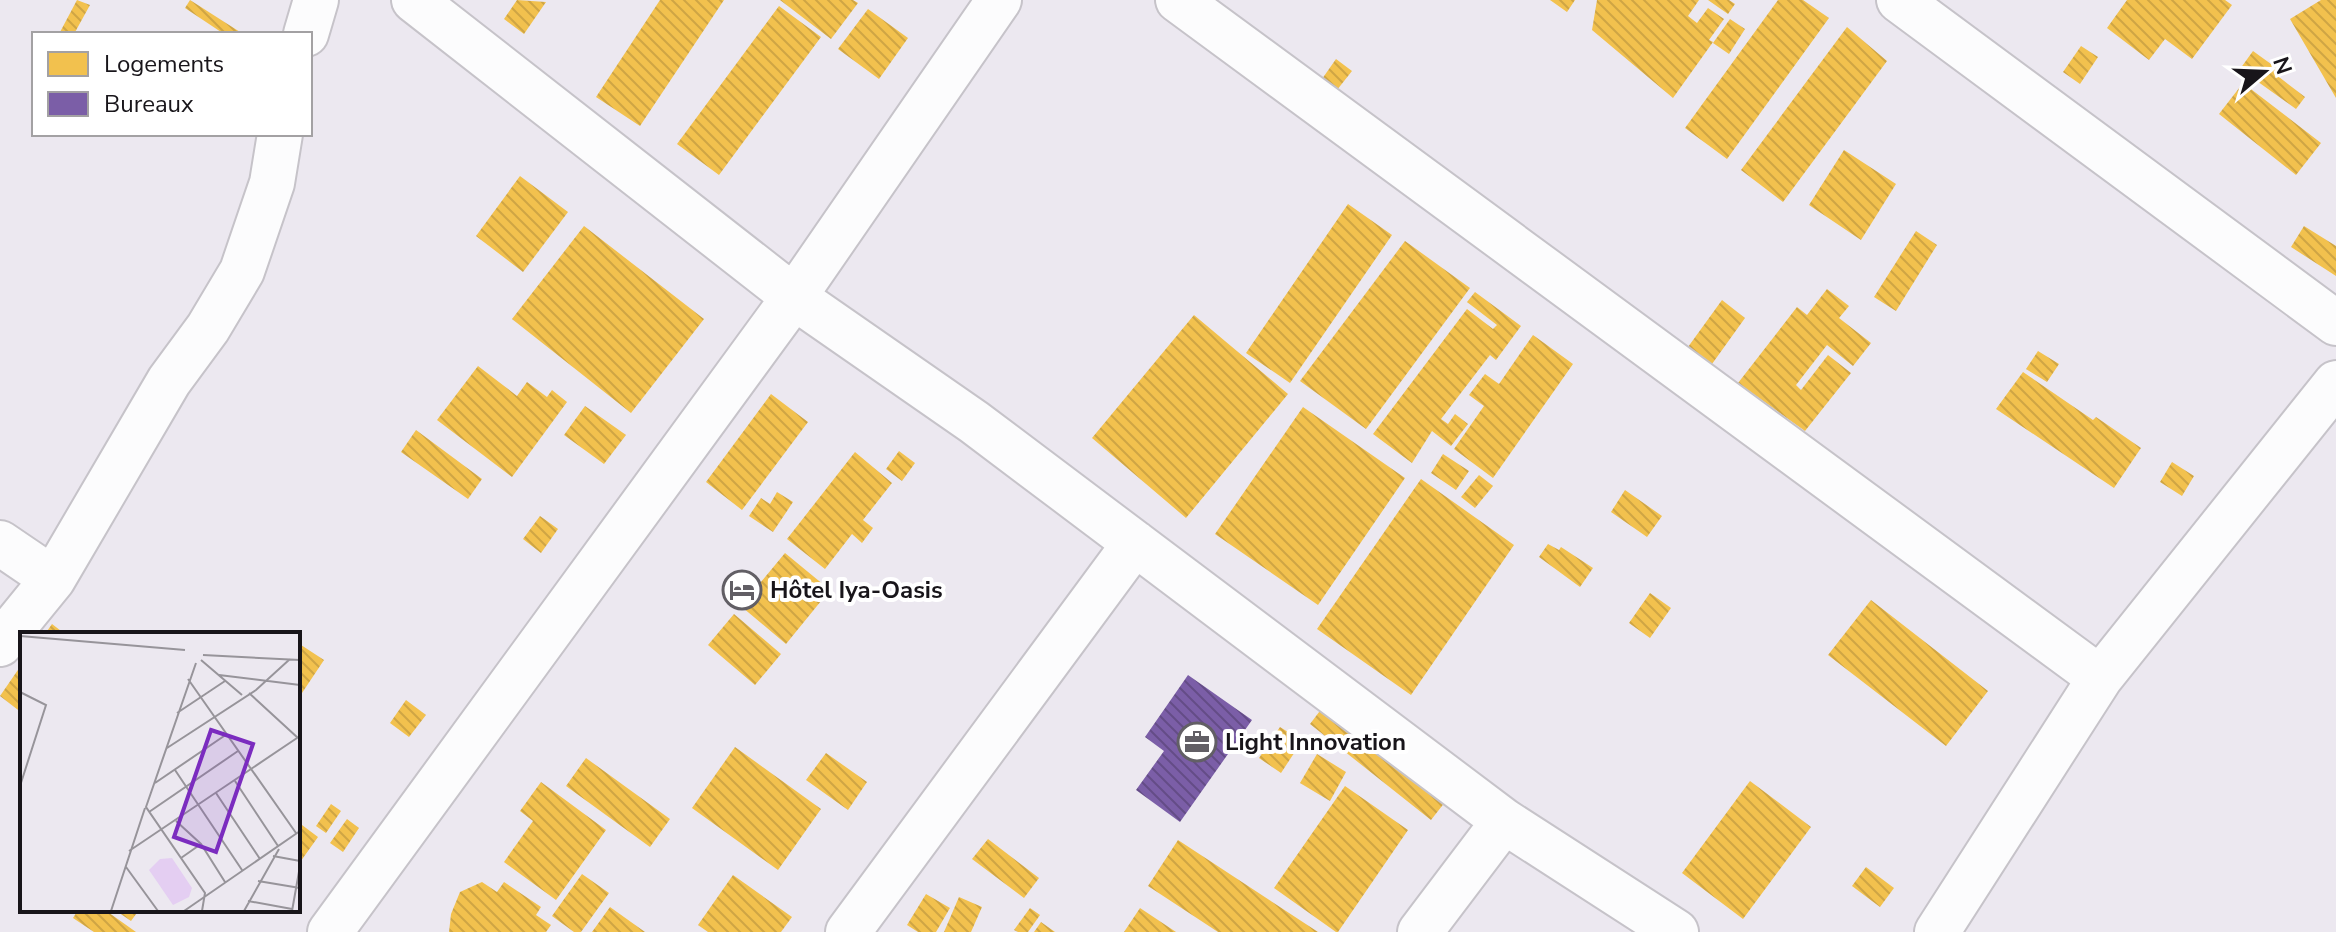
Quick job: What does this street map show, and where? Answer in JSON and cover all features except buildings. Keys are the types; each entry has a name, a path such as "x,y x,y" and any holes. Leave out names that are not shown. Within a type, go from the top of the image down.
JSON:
{"street":[{"path":"307,32 316,0"},
{"path":"414,0 794,297 974,422 1504,821 1676,932"},
{"path":"330,932 794,297 999,0"},
{"path":"1178,0 2100,678"},
{"path":"1899,0 2336,323"},
{"path":"0,644 53,579 169,381 208,328 242,271 272,183 280,136"},
{"path":"1937,932 2100,678 2336,383"},
{"path":"0,543 53,579"},
{"path":"848,932 1135,543"},
{"path":"1420,932 1504,821"}],"place":[{"name":"Hôtel Iya-Oasis","path":"742,590"},
{"name":"Light Innovation","path":"1197,742"}]}
